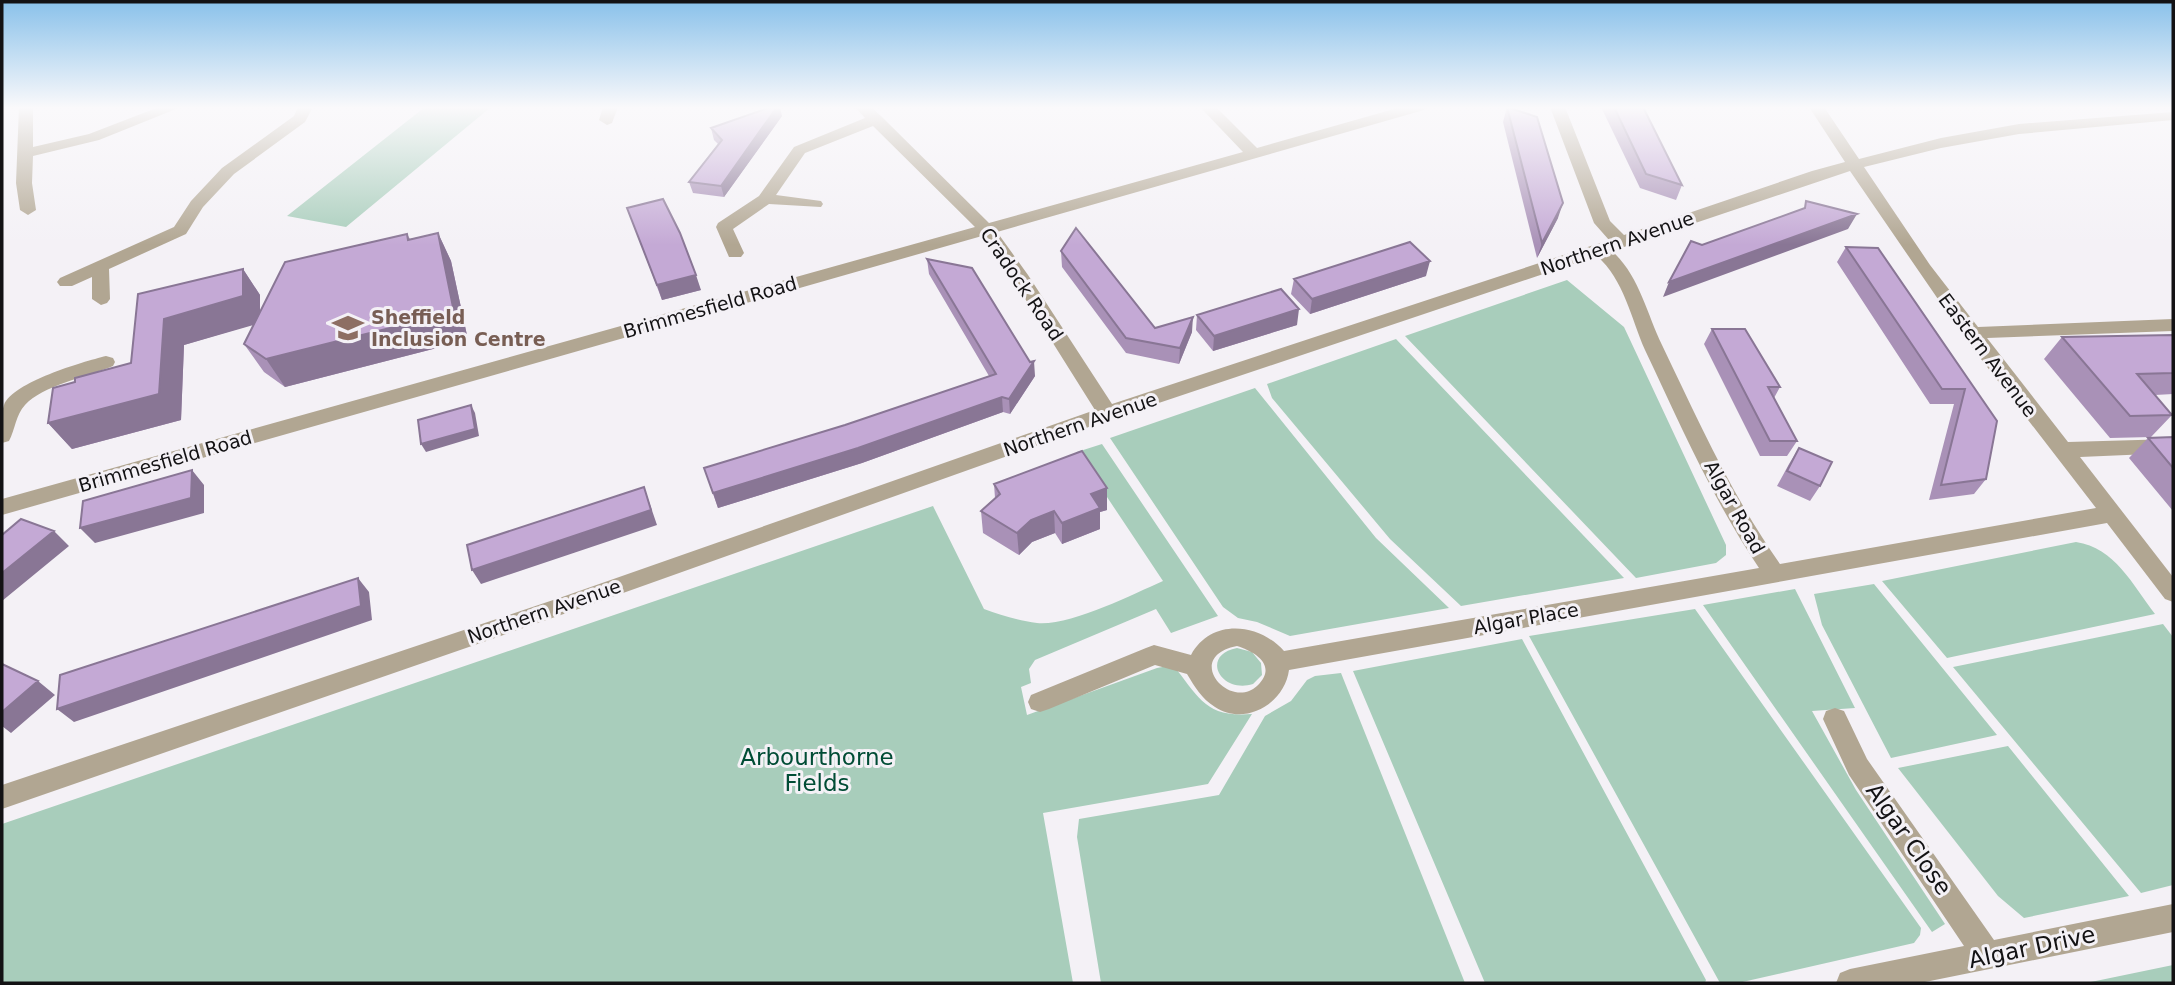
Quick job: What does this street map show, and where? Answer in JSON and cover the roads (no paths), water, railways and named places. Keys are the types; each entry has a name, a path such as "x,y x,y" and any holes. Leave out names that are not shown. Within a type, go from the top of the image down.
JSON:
{"street":[{"path":"25,153 24,183 28,210"},
{"path":"66,282 180,230 197,204 228,171 253,153"},
{"path":"735,253 724,228 765,199 797,153"},
{"name":"Cradock Road","path":"910,153 986,229 1022,279 1107,413"},
{"name":"Brimmesfield Road","path":"2,507 1253,153"},
{"path":"1575,153 1602,223 1621,242"},
{"name":"Eastern Avenue","path":"1845,153 1970,333 2173,593"},
{"name":"Northern Avenue","path":"2,797 573,602 1107,413 1818,174 1903,153"},
{"path":"765,199 816,204"},
{"path":"180,230 188,248"},
{"name":"Algar Road","path":"1600,249 1617,264 1642,323 1712,467 1757,549 1775,574 2110,514"},
{"path":"100,268 101,299"},
{"path":"1970,333 2173,325"},
{"path":"2,436 14,403 31,390 106,362"},
{"path":"2061,450 2173,446"},
{"name":"Algar Place","path":"1277,662 1775,574"},
{"path":"1237,636 1247,637 1266,647 1277,662 1277,681 1273,689 1266,696 1249,702 1221,698 1206,686 1199,670 1199,663 1206,648 1220,639 1237,636"},
{"path":"1040,702 1154,655 1194,666 1199,670"},
{"name":"Algar Close","path":"1835,719 1858,767 1988,956"},
{"name":"Algar Drive","path":"1850,983 2173,918"}],"place":[{"name":"Sheffield Inclusion Centre","path":"348,328"}],"park label":[{"name":"Arbourthorne Fields","path":"817,770"}]}
